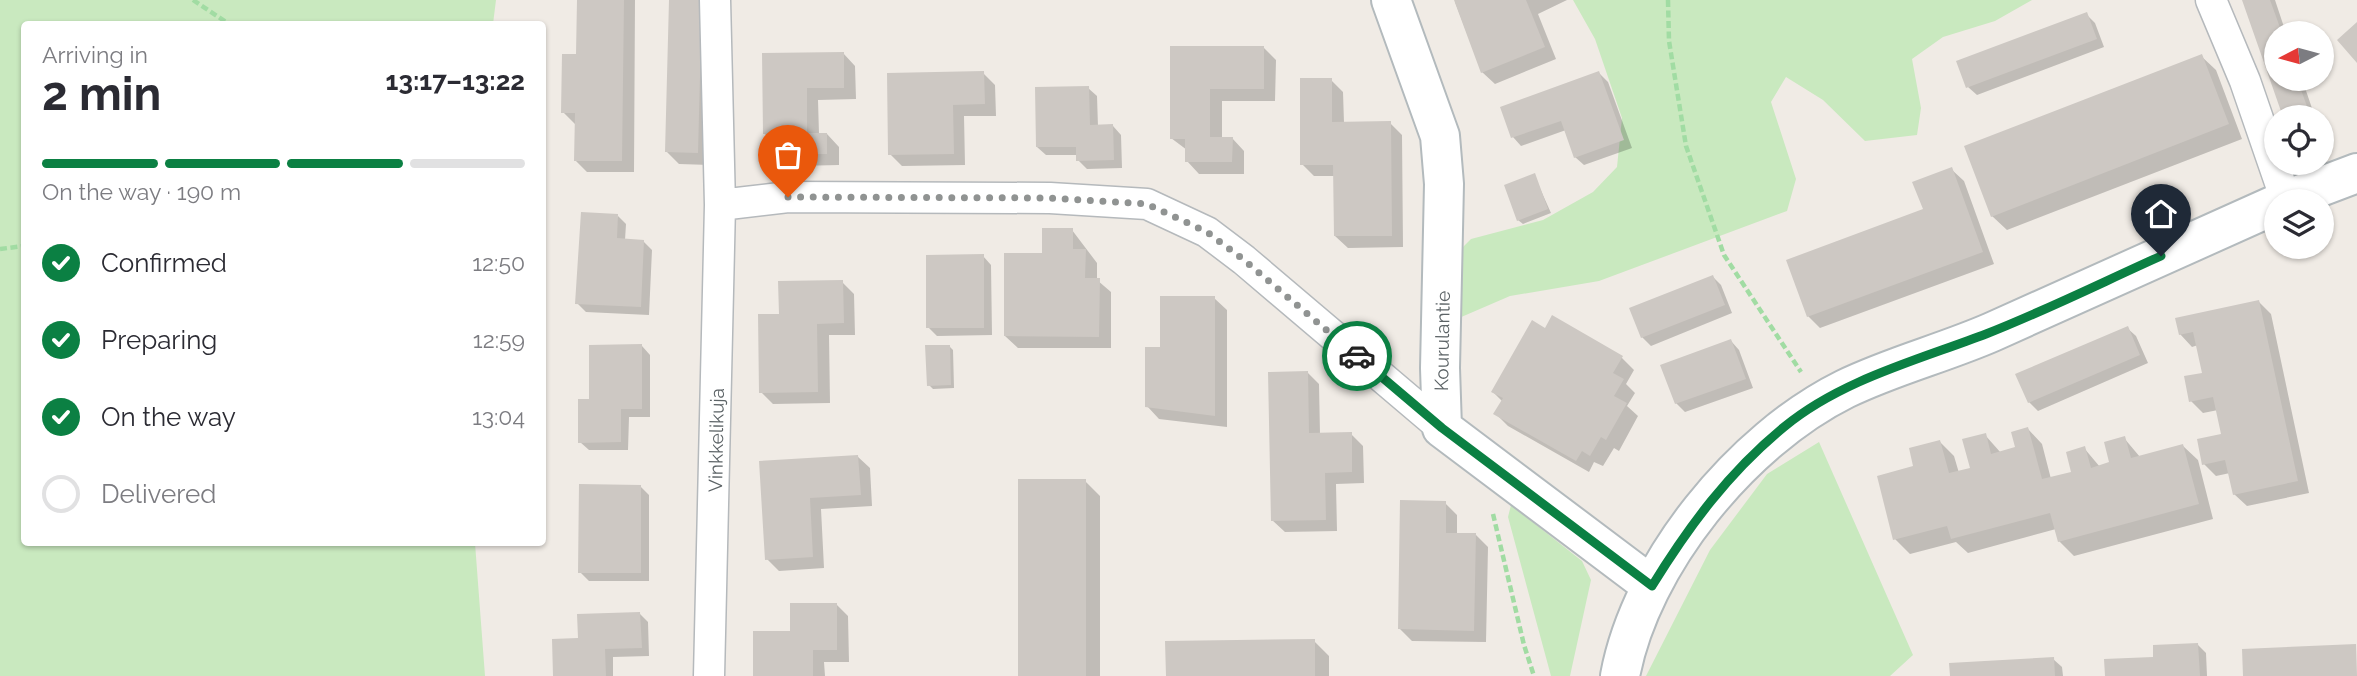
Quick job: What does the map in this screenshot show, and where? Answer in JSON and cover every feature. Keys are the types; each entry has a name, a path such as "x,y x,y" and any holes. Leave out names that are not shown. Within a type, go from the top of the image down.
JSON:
{"street":[{"name":"Vinkkelikuja","path":"709,676 720,205 715,0"},
{"name":"Kourulantie","path":"1391,0 1440,136 1444,184 1440,368 1442,428"},
{"path":"2211,0 2245,81 2278,189"},
{"path":"2316,189 2357,173"},
{"path":"720,205 788,197 1050,198 1147,204 1207,232 1244,260 1442,428 1652,586"},
{"path":"1620,676 1623,660 1652,586 1694,520 1734,473 1785,426 1844,389 1989,333 2264,210"}],"path":[{"path":"193,0 224,21"},
{"path":"1668,0 1669,41 1686,146 1724,255 1801,372"},
{"path":"0,250 21,246"},
{"path":"1482,458 1521,633 1534,676"}],"green space":[{"path":"0,0 496,0 493,21 21,21 21,546 475,546 485,676 0,676"},
{"path":"1573,0 2032,0 1995,21 1943,37 1912,59 1921,108 1917,135 1865,141 1823,100 1786,77 1771,102 1796,179 1787,211 1599,281 1510,296 1459,318 1448,262 1471,239 1543,220 1593,192 1617,167 1622,118 1595,39"},
{"path":"1819,442 1913,655 1890,676 1646,676 1710,550 1767,474"},
{"path":"1511,505 1582,561 1591,580 1570,676 1551,676 1508,517"}],"building":[{"path":"577,0 624,0 622,161 574,161 575,113 561,113 562,54 576,54"},
{"path":"669,0 702,0 698,153 665,152"},
{"path":"1454,0 1526,0 1545,47 1481,73"},
{"path":"2242,0 2270,0 2278,21 2264,21 2264,63"},
{"path":"2087,12 2097,39 1966,88 1956,61"},
{"path":"2357,22 2357,63 2337,40"},
{"path":"1170,46 1264,46 1264,89 1210,89 1210,137 1233,137 1232,162 1185,162 1185,139 1170,139"},
{"path":"844,52 844,88 807,88 807,133 827,133 827,154 783,154 782,134 763,134 762,53"},
{"path":"2202,54 2229,124 1991,217 1964,146"},
{"path":"984,71 985,104 953,105 954,154 888,155 887,73"},
{"path":"1599,71 1624,140 1574,158 1561,121 1511,138 1500,107"},
{"path":"1300,78 1332,78 1332,122 1391,121 1392,236 1334,236 1333,165 1300,165"},
{"path":"1089,86 1090,125 1113,124 1114,160 1076,161 1076,147 1036,147 1035,87"},
{"path":"2274,91 2301,91 2307,105 2279,105"},
{"path":"1952,167 1983,252 1807,317 1786,260 1923,209 1912,182"},
{"path":"1535,173 1548,209 1517,221 1504,185"},
{"path":"581,212 618,214 617,238 644,240 641,307 575,304"},
{"path":"1042,228 1073,228 1073,249 1086,249 1085,278 1100,278 1099,337 1004,336 1004,253 1042,253"},
{"path":"984,254 984,328 926,328 926,255"},
{"path":"1713,275 1725,305 1641,338 1629,308"},
{"path":"843,280 844,323 817,324 818,392 759,393 758,314 779,314 778,281"},
{"path":"1160,296 1215,296 1215,416 1145,407 1145,347 1160,347"},
{"path":"2259,300 2298,481 2233,495 2225,460 2202,465 2197,439 2221,434 2213,397 2189,402 2184,376 2202,373 2193,332 2179,335 2175,318"},
{"path":"1552,315 1623,356 1613,373 1624,379 1614,396 1627,403 1606,440 1601,437 1590,456 1582,451 1576,461 1493,414 1503,398 1491,392 1532,320 1545,328"},
{"path":"2128,326 2140,355 2028,403 2015,374"},
{"path":"1731,339 1746,379 1675,404 1660,365"},
{"path":"642,344 642,409 621,409 621,442 578,443 578,399 589,399 589,345"},
{"path":"925,345 950,345 951,385 927,386"},
{"path":"1308,371 1309,433 1352,432 1352,472 1325,473 1326,520 1271,521 1268,372"},
{"path":"2028,427 2042,479 2071,472 2066,452 2085,446 2091,468 2109,462 2104,442 2125,436 2131,458 2183,444 2199,504 2058,542 2050,513 1951,539 1947,526 1893,540 1877,476 1913,466 1909,448 1940,440 1949,473 1970,468 1962,439 1986,433 1991,454 2015,447 2011,432"},
{"path":"858,455 861,495 810,498 813,557 765,560 759,461"},
{"path":"1018,479 1086,479 1086,676 1018,676"},
{"path":"579,484 641,485 641,573 578,573"},
{"path":"1400,500 1446,501 1446,533 1476,533 1474,631 1398,629"},
{"path":"790,603 837,603 837,650 813,650 813,676 753,676 753,631 790,631"},
{"path":"640,612 642,648 605,649 606,676 553,676 552,639 578,638 577,614"},
{"path":"1315,639 1315,676 1166,676 1165,641"},
{"path":"2198,643 2200,676 2105,676 2104,659 2153,657 2153,645"},
{"path":"2356,644 2357,676 2243,676 2242,649"},
{"path":"2054,657 2055,676 1950,676 1949,663"}],"way so far":[{"path":"788,197 1050,198 1147,204 1207,232 1357,356"}],"route":[{"path":"1357,356 1442,428 1652,586 1694,520 1734,473 1785,426 1844,389 1989,333 2161,256"}]}
